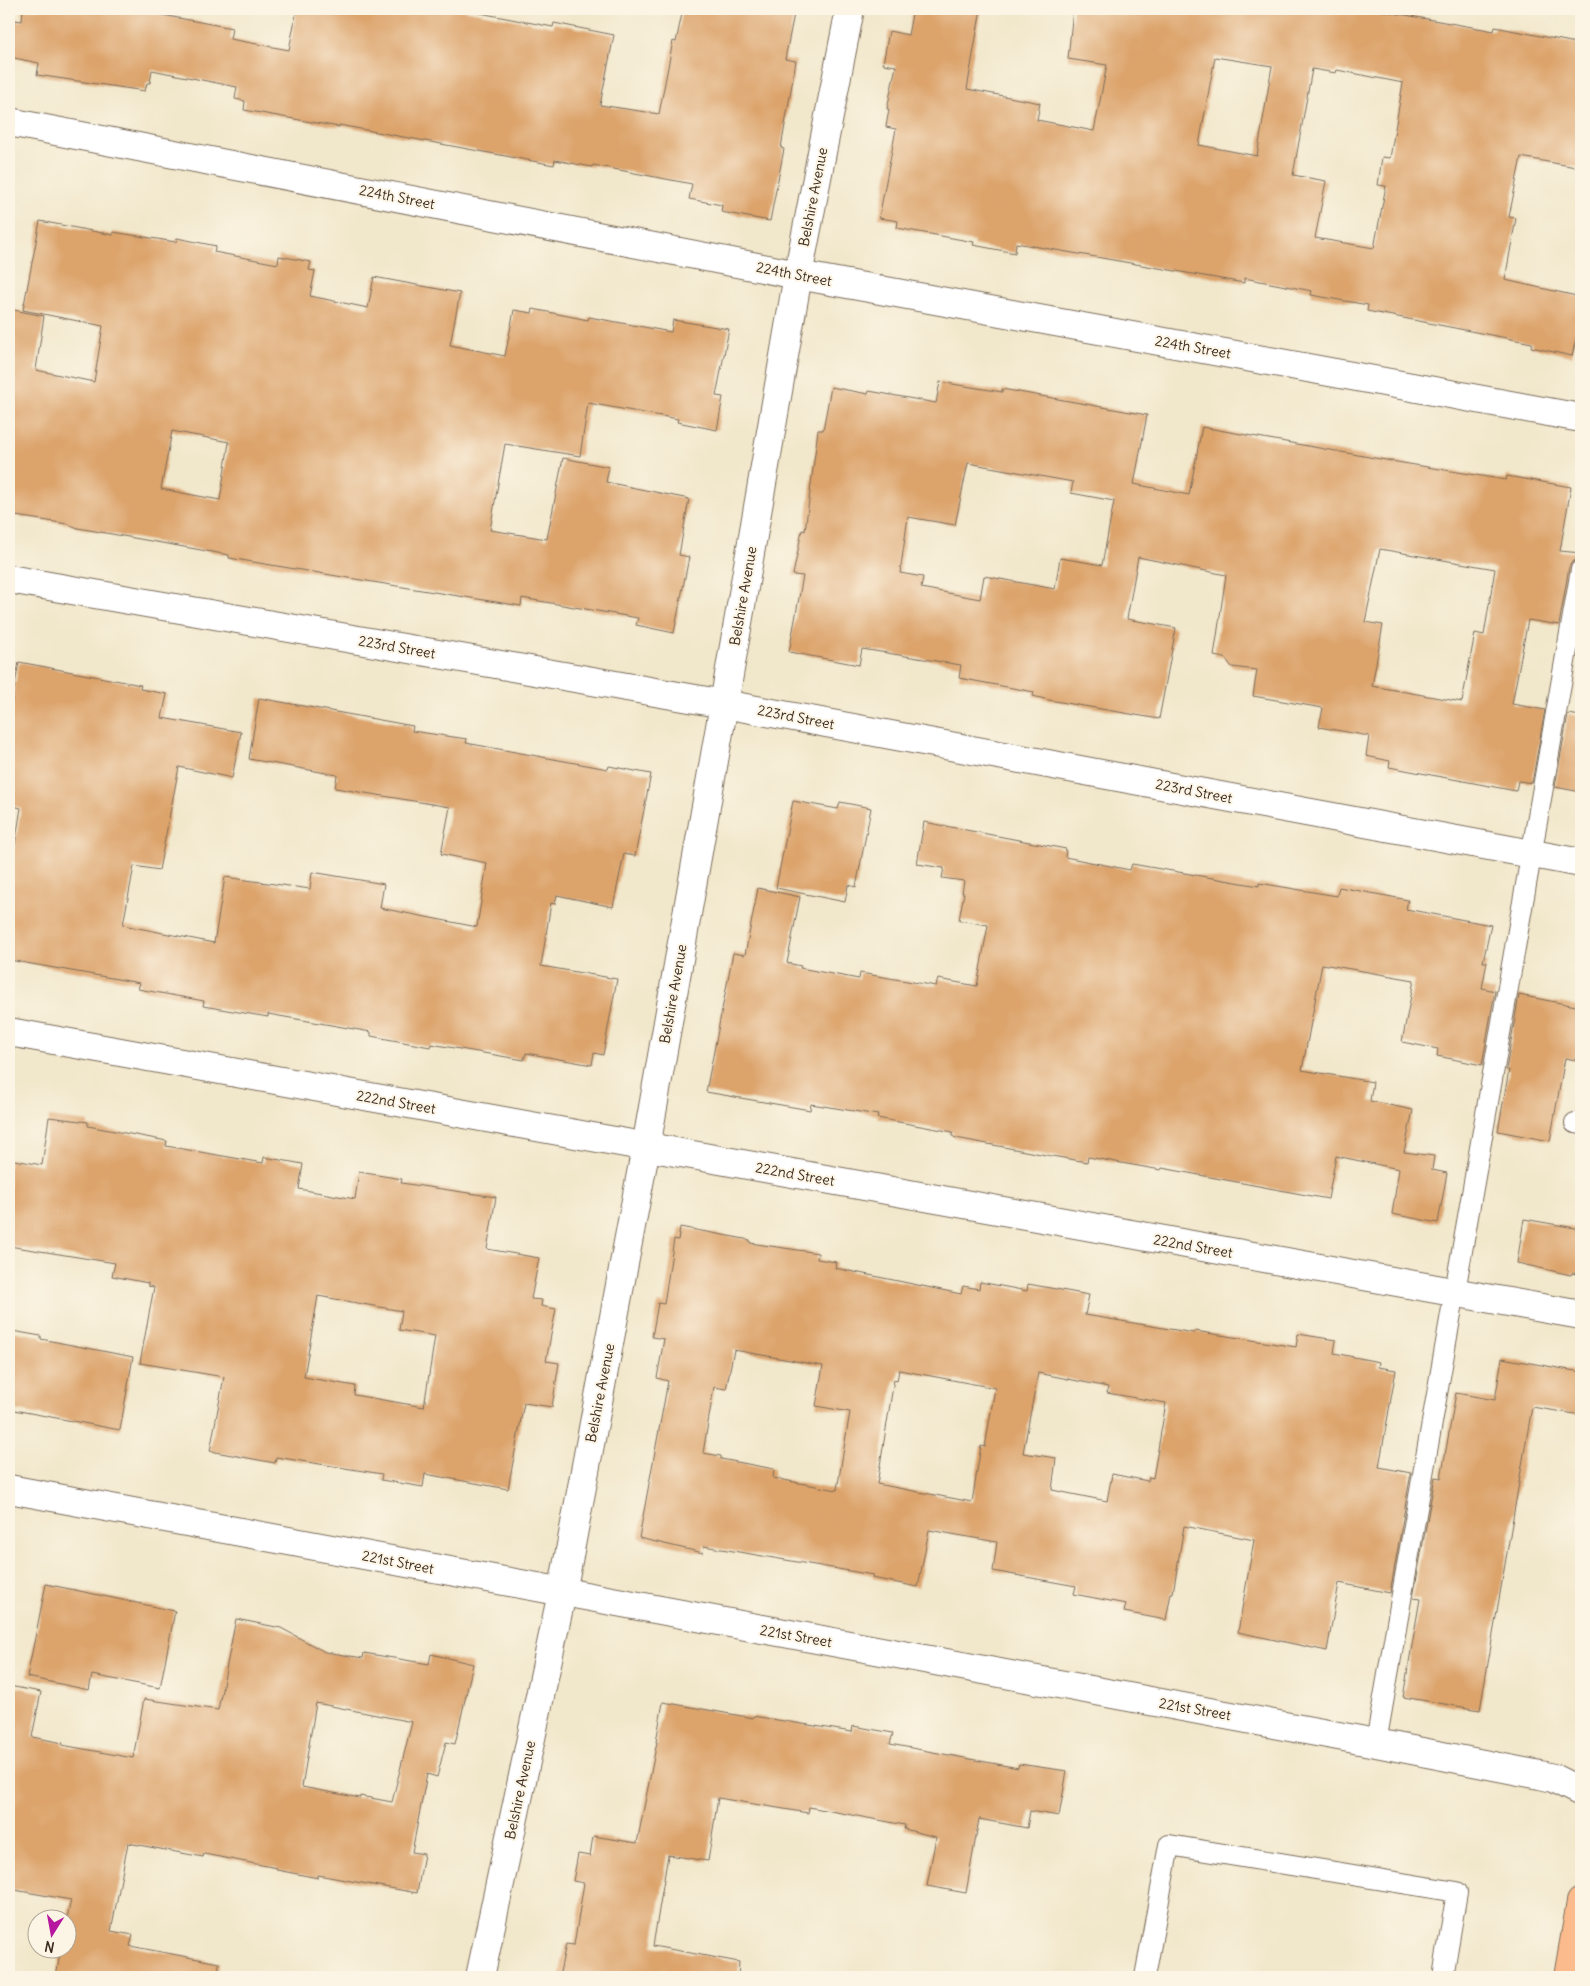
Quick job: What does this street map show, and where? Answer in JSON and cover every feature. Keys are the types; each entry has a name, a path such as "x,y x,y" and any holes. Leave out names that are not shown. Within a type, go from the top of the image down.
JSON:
{"main road":[{"path":"1568,1977 1581,1902"}],"street":[{"name":"Belshire Avenue","path":"480,1977 562,1592 646,1147 798,274 850,9"},
{"name":"224th Street","path":"9,122 798,274 1581,418"},
{"name":"223rd Street","path":"9,579 724,704 1581,863"},
{"name":"222nd Street","path":"9,1032 1581,1315"},
{"name":"221st Street","path":"9,1489 1376,1742 1546,1777 1581,1792"}],"lane":[{"path":"1376,1742 1533,854 1581,570"},
{"path":"1146,1977 1169,1845 1457,1892 1443,1977"}],"building":[{"path":"23,9 130,9 232,28 230,39 289,50 297,9 459,9 553,27 554,23 614,35 600,105 659,114 673,41 676,42 683,9 795,9 785,59 796,61 781,148 784,149 770,221 721,212 722,205 689,199 692,184 593,165 592,167 555,160 554,165 339,125 339,127 244,110 245,101 235,99 237,87 152,70 150,83 147,83 145,91 37,75 39,63 9,57 9,19 22,21"},
{"path":"913,9 981,9 967,89 1040,103 1037,120 1094,131 1107,65 1068,59 1073,9 1372,9 1494,31 1495,27 1581,44 1581,168 1521,157 1509,217 1516,218 1505,280 1581,297 1581,335 1577,334 1572,356 1531,347 1532,343 1367,311 1368,305 1311,295 1312,291 1244,278 1244,283 1016,243 1015,253 973,245 974,242 897,228 898,221 879,218 896,129 886,127 889,109 887,109 896,66 883,64 889,31 908,35","holes":["1215,57 1272,66 1257,156 1199,145","1312,69 1336,73 1337,70 1403,83 1390,158 1382,157 1378,185 1386,186 1374,248 1315,238 1326,181 1293,175"]},
{"path":"40,221 113,235 113,232 176,242 177,238 216,246 214,252 278,264 279,256 311,262 309,270 315,271 310,296 368,308 374,277 460,293 450,345 505,356 514,310 532,313 533,309 588,320 589,317 671,332 673,320 729,329 716,396 723,397 717,430 677,422 678,419 588,403 580,456 505,444 490,530 547,539 563,458 609,467 606,482 689,499 679,555 689,557 674,633 636,625 638,618 522,598 521,606 409,588 229,558 229,555 78,528 68,524 9,515 9,309 44,316 36,370 94,382 103,326 23,310","holes":["172,431 229,442 220,500 161,489"]},
{"path":"940,382 1002,392 1002,389 1147,415 1134,484 1189,495 1202,427 1506,480 1507,476 1571,487 1560,551 1581,553 1581,558 1572,562 1569,567 1559,625 1528,620 1512,704 1545,710 1532,783 1518,781 1516,791 1389,767 1390,761 1366,756 1369,736 1319,727 1323,708 1253,696 1257,670 1232,667 1225,658 1214,656 1226,575 1138,557 1127,619 1176,628 1159,719 1049,700 1033,696 1034,692 959,678 961,665 862,649 859,665 789,652 803,576 793,575 802,530 805,531 818,430 823,430 831,387 868,394 869,391 936,403","holes":["968,463 1073,482 1071,493 1114,501 1102,565 1060,558 1055,589 984,576 980,599 921,588 923,577 900,573 908,517 955,525","1380,549 1495,569 1484,635 1475,633 1462,702 1372,686 1383,625 1365,622"]},
{"path":"19,662 141,685 140,689 167,694 162,718 241,732 232,778 179,767 159,870 134,866 123,925 214,943 225,877 310,889 312,872 384,884 380,908 477,927 487,863 441,854 450,807 335,788 337,775 249,759 259,698 413,726 412,731 467,739 466,743 608,769 609,766 651,774 635,856 624,854 613,907 557,895 555,904 551,903 541,966 617,979 603,1055 594,1053 592,1065 526,1053 524,1060 431,1044 430,1047 371,1036 371,1032 268,1014 268,1017 203,1006 204,1001 138,989 140,983 9,960 9,881 21,808 9,805 9,718"},
{"path":"1568,714 1581,716 1581,792 1555,787"},
{"path":"793,801 838,809 840,802 871,808 856,887 848,885 845,902 776,888"},
{"path":"924,822 1066,849 1065,857 1130,870 1132,864 1259,886 1259,883 1337,896 1339,887 1408,900 1406,909 1491,925 1483,962 1487,962 1482,988 1495,991 1482,1065 1437,1056 1438,1049 1402,1042 1414,980 1322,964 1302,1070 1373,1082 1370,1101 1413,1110 1404,1152 1434,1156 1432,1170 1447,1173 1438,1223 1392,1214 1399,1169 1336,1156 1328,1199 1162,1168 1161,1170 1088,1157 1087,1162 1046,1155 956,1138 952,1136 953,1132 877,1118 878,1115 811,1104 810,1110 706,1092 733,953 745,955 758,888 800,897 787,963 801,966 800,968 859,979 860,973 936,986 938,979 977,986 988,925 959,920 964,893 962,893 964,881 942,878 944,868 917,864"},
{"path":"1519,995 1581,1007 1581,1061 1565,1058 1550,1141 1498,1131 1509,1070 1506,1070"},
{"path":"49,1117 88,1122 88,1126 167,1141 166,1146 263,1163 264,1157 303,1164 299,1189 355,1199 359,1172 402,1179 401,1183 496,1197 487,1249 539,1258 531,1299 542,1300 541,1306 556,1309 546,1361 559,1363 552,1407 524,1403 508,1489 425,1474 423,1487 381,1480 382,1474 276,1457 275,1463 210,1451 224,1377 140,1363 154,1287 148,1286 148,1283 112,1276 115,1263 9,1246 9,1159 42,1165","holes":["318,1296 402,1311 399,1330 435,1336 424,1407 354,1395 355,1386 304,1377"]},
{"path":"1524,1219 1581,1229 1581,1275 1572,1273 1571,1275 1517,1263"},
{"path":"680,1227 750,1240 750,1243 818,1253 817,1259 836,1262 835,1268 961,1294 963,1286 979,1289 980,1282 1027,1291 1028,1284 1089,1295 1085,1315 1194,1333 1195,1331 1296,1347 1298,1334 1336,1340 1334,1353 1379,1362 1378,1367 1396,1370 1379,1467 1411,1473 1390,1593 1339,1583 1327,1651 1238,1632 1254,1540 1184,1526 1173,1593 1171,1593 1166,1620 1124,1612 1126,1604 1074,1594 1076,1586 993,1571 997,1542 929,1530 918,1587 872,1578 873,1575 704,1546 703,1553 639,1538 668,1381 657,1378 664,1339 652,1337 658,1303 664,1304 674,1239 678,1240","holes":["734,1350 823,1366 816,1406 850,1412 837,1490 773,1478 774,1469 721,1459 721,1456 703,1453 714,1387 726,1389","899,1370 995,1388 985,1447 981,1446 972,1502 877,1484 894,1380 897,1381","1038,1373 1108,1387 1107,1393 1166,1403 1153,1478 1149,1477 1148,1481 1112,1474 1107,1501 1052,1490 1056,1458 1023,1453"]},
{"path":"12,1331 41,1336 41,1339 133,1357 120,1430 9,1409 9,1347"},
{"path":"1502,1358 1581,1372 1581,1415 1532,1407 1480,1710 1403,1697 1420,1599 1413,1598 1435,1477 1441,1478 1456,1393 1495,1400"},
{"path":"46,1584 175,1611 160,1688 92,1675 89,1690 27,1677"},
{"path":"236,1619 281,1628 325,1652 363,1658 364,1653 429,1664 431,1654 473,1664 455,1744 446,1742 437,1777 427,1774 412,1852 424,1854 417,1893 318,1875 318,1878 204,1854 203,1857 128,1843 111,1931 133,1935 130,1946 219,1963 218,1977 56,1977 59,1958 78,1958 78,1908 69,1908 71,1900 9,1889 9,1686 41,1692 32,1737 63,1743 62,1745 133,1758 144,1699 218,1710","holes":["316,1703 412,1722 392,1802 302,1787"]},
{"path":"663,1702 753,1718 753,1716 852,1732 853,1726 893,1733 890,1744 1018,1768 1019,1764 1067,1771 1059,1816 1030,1811 1027,1828 979,1819 966,1893 927,1886 936,1837 904,1829 905,1825 809,1807 808,1813 718,1798 708,1861 668,1855 653,1946 739,1962 738,1977 559,1977 566,1944 574,1945 584,1883 573,1881 578,1854 590,1856 593,1836 637,1843"}]}
